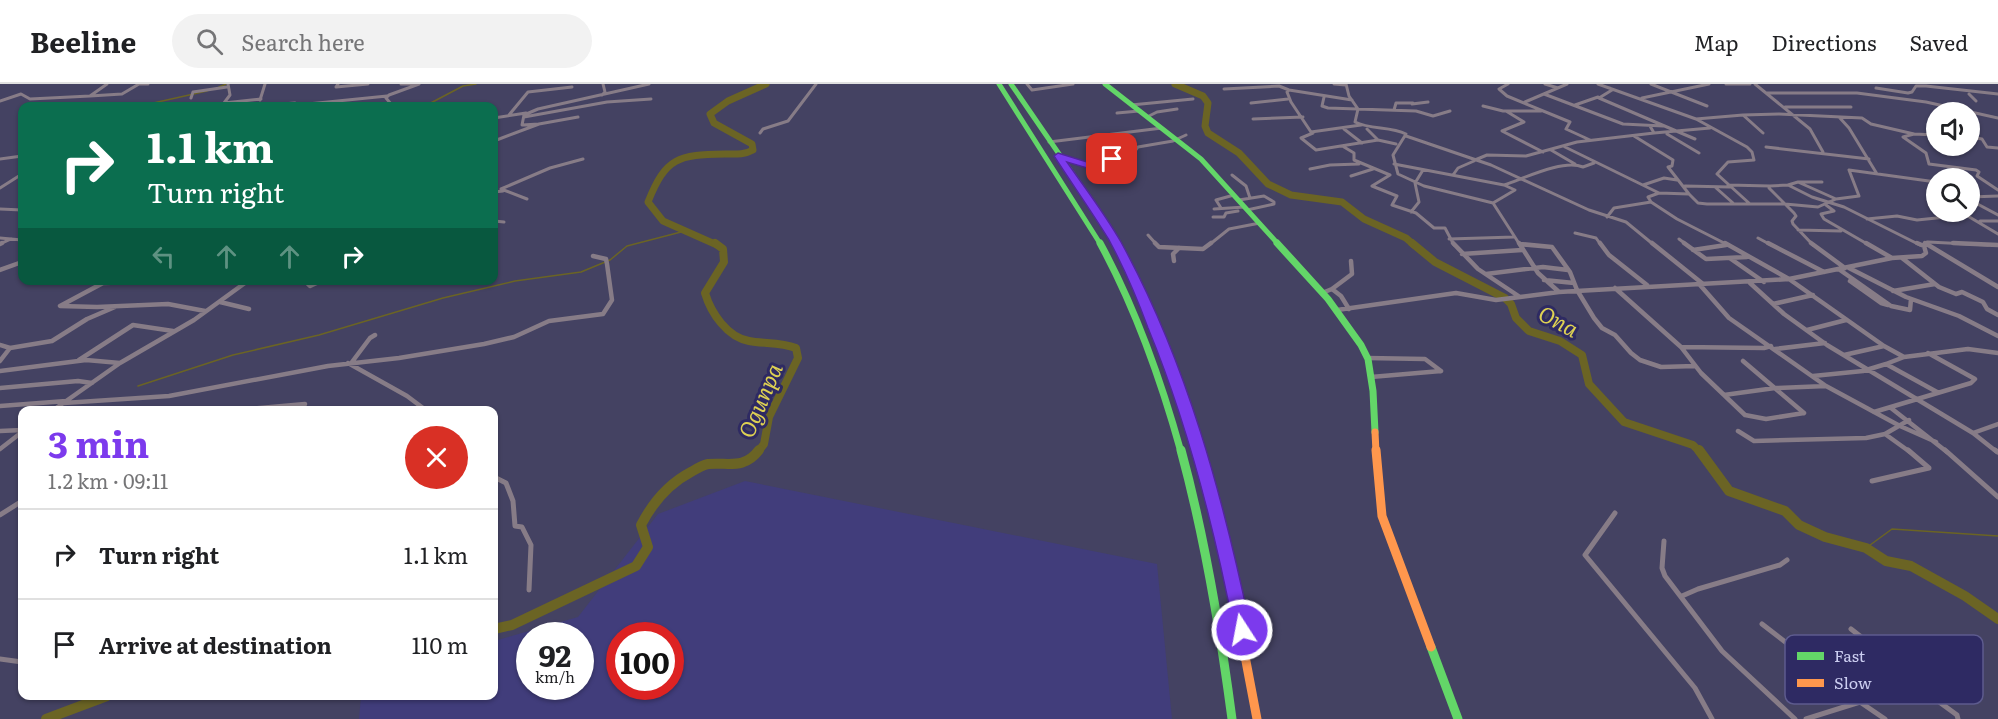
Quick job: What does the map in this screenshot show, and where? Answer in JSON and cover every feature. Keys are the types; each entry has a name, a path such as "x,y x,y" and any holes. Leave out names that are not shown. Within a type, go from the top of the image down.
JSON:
{"highway":[{"path":"999,84 1099,241 1134,316 1161,388 1184,462 1204,548 1232,719"},
{"path":"1011,84 1114,241 1143,300 1176,378 1198,445 1230,568 1257,719"},
{"path":"1105,84 1201,159 1337,310 1356,336 1367,358 1371,377 1377,478 1382,516 1458,719"}],"street":[{"path":"90,96 107,84"},
{"path":"0,101 23,94 30,99 122,94 139,84 148,84"},
{"path":"260,102 265,84"},
{"path":"338,84 336,87 342,88 368,84"},
{"path":"401,84 419,84"},
{"path":"340,102 387,96 419,84"},
{"path":"602,95 605,93 603,84"},
{"path":"498,117 526,113 648,84"},
{"path":"760,133 763,129 788,121 816,84"},
{"path":"1027,84 1032,90 1073,84"},
{"path":"1334,84 1346,85 1358,109 1355,122 1378,140"},
{"path":"1496,84 1509,97 1570,122 1566,129 1592,141"},
{"path":"1499,89 1508,84"},
{"path":"1545,84 1558,88"},
{"path":"1525,102 1567,84"},
{"path":"1598,84 1696,119 1747,147 1755,157 1752,161 1726,163 1725,168 1717,174 1750,204"},
{"path":"1651,84 1707,106"},
{"path":"1641,98 1696,84 1709,84"},
{"path":"1726,84 1750,84"},
{"path":"1755,84 1793,113 1789,114"},
{"path":"1911,84 1961,89 1971,94 1998,94"},
{"path":"191,98 193,92 228,85 230,95 225,102"},
{"path":"1224,89 1279,86 1324,97 1352,100"},
{"path":"1876,88 1911,92 1916,86"},
{"path":"509,115 528,92 572,87"},
{"path":"1574,106 1609,93 1612,90 1610,88"},
{"path":"1290,90 1287,92 1288,99 1303,117 1309,130 1316,133"},
{"path":"1767,93 1857,93 1926,103"},
{"path":"1544,94 1623,124 1663,126"},
{"path":"1971,94 1968,95 1976,101"},
{"path":"387,96 390,102"},
{"path":"1324,97 1321,103 1324,108 1416,111 1430,116 1443,115 1450,111"},
{"path":"1598,97 1695,139"},
{"path":"242,102 261,99"},
{"path":"524,117 614,101 651,99"},
{"path":"1131,105 1193,99"},
{"path":"1251,103 1288,99"},
{"path":"1394,110 1393,106 1396,103 1428,102"},
{"path":"1413,104 1416,111"},
{"path":"1484,106 1506,111 1544,110"},
{"path":"1785,107 1851,107"},
{"path":"1147,117 1157,112 1177,110"},
{"path":"1117,114 1139,111"},
{"path":"1506,111 1524,122 1502,131 1544,152"},
{"path":"526,113 522,125 578,117"},
{"path":"1696,119 1789,114 1862,118 1871,124 1926,135"},
{"path":"1789,114 1810,129 1822,152"},
{"path":"1980,114 1998,118"},
{"path":"1743,115 1763,133"},
{"path":"1253,119 1303,117"},
{"path":"1839,117 1877,174"},
{"path":"498,139 539,124"},
{"path":"1396,144 1378,140 1316,150 1301,138 1316,133 1363,126 1403,132 1406,136 1476,160 1607,217 1631,225 1702,285 1729,318 1826,386 1900,426 1936,442"},
{"path":"1650,126 1654,133"},
{"path":"1049,142 1162,128"},
{"path":"1453,175 1466,163 1487,155 1526,156 1577,142 1710,128"},
{"path":"1344,129 1363,144"},
{"path":"1665,133 1699,153"},
{"path":"1914,134 1902,138 1926,153 1929,164 1976,170 1980,172 1977,176 1979,179 1998,190"},
{"path":"1058,156 1087,165 1114,159 1119,155 1133,154 1141,146 1178,140 1186,135"},
{"path":"1398,174 1392,154 1396,144 1406,136"},
{"path":"1634,136 1673,160 1669,169 1699,204 1785,204 1811,207 1826,205 1859,195 1849,170 1926,181"},
{"path":"1980,139 1988,147 1998,148"},
{"path":"1344,147 1354,153 1354,160 1390,175"},
{"path":"1564,147 1659,193"},
{"path":"1766,147 1869,159"},
{"path":"1551,150 1583,167 1594,163"},
{"path":"0,159 18,157"},
{"path":"503,191 501,189 507,185 583,159"},
{"path":"1310,169 1330,165 1362,164"},
{"path":"1394,164 1504,185 1514,189 1493,203"},
{"path":"1504,185 1561,166 1575,164"},
{"path":"1351,176 1373,169"},
{"path":"1412,212 1419,202 1415,183 1423,170"},
{"path":"1520,297 1462,254 1449,239 1445,228 1434,228 1425,219 1392,205 1397,196 1372,186 1390,175 1398,174 1415,183 1493,203 1534,268 1559,292"},
{"path":"1232,175 1246,186 1250,198"},
{"path":"0,188 18,177"},
{"path":"1643,185 1664,178 1680,181"},
{"path":"1685,186 1770,186 1798,182 1822,182"},
{"path":"1798,182 1899,236 1925,244 1998,287"},
{"path":"1788,185 1812,196 1834,201"},
{"path":"1770,186 1770,191 1796,216 1792,221 1798,230 1822,252 1847,268 1893,291 1959,316 1998,336"},
{"path":"1715,187 1734,204"},
{"path":"498,192 527,199"},
{"path":"1689,194 1659,193 1648,197 1685,224 1729,244 1789,279 1884,346 1904,357"},
{"path":"1214,208 1244,209 1274,204 1264,196 1236,197 1216,200 1221,208"},
{"path":"1980,198 1998,196"},
{"path":"1607,217 1614,208 1652,202"},
{"path":"1826,205 1834,211 1820,215 1841,231 1892,258"},
{"path":"1980,205 1998,215"},
{"path":"0,209 18,210"},
{"path":"1213,218 1224,217 1226,213 1244,209"},
{"path":"1867,219 1897,216 1917,220 1926,219"},
{"path":"498,221 504,222"},
{"path":"1980,221 1998,221"},
{"path":"1979,222 1998,234"},
{"path":"1148,235 1155,246 1203,249 1229,229 1260,223"},
{"path":"1798,230 1841,231"},
{"path":"1575,233 1596,238 1609,255 1647,285"},
{"path":"1449,239 1514,237"},
{"path":"1758,237 1824,272"},
{"path":"0,238 18,240"},
{"path":"0,244 11,239"},
{"path":"1678,239 1710,260 1749,257"},
{"path":"1520,244 1551,247 1568,270 1577,291 1602,328 1615,335 1640,360 1669,368 1695,366"},
{"path":"1693,250 1729,244"},
{"path":"1925,244 1998,245"},
{"path":"1337,310 1456,293 1466,293 1492,302 1559,292 1647,285 1764,282 1892,258 1924,255 1925,244"},
{"path":"1173,261 1173,254 1179,248"},
{"path":"1462,254 1522,250"},
{"path":"0,406 169,396 350,362 399,358 514,337 549,321 603,314 612,300 608,289 608,265 606,259 593,256"},
{"path":"1902,258 1935,284 1956,294 1962,292 1974,297 1998,315"},
{"path":"1731,259 1764,282"},
{"path":"1322,293 1332,290 1352,274 1351,261"},
{"path":"0,270 18,263"},
{"path":"1486,274 1543,267 1568,270"},
{"path":"1837,270 1881,303 1910,310 1911,299"},
{"path":"1544,280 1574,283"},
{"path":"1750,283 1773,304 1825,343 1973,433 1998,452"},
{"path":"1893,291 1935,284"},
{"path":"99,285 60,306 176,305 197,307 206,311"},
{"path":"59,406 120,363 206,311 242,285"},
{"path":"1615,288 1681,348 1695,366 1752,419 1804,413 1743,361"},
{"path":"1332,290 1341,296 1349,309"},
{"path":"1773,304 1813,295"},
{"path":"220,302 249,309"},
{"path":"0,345 10,348 52,341 79,323 117,306"},
{"path":"1807,330 1846,320"},
{"path":"76,362 133,325 173,331"},
{"path":"350,362 375,335"},
{"path":"1681,348 1773,348 1825,343"},
{"path":"1843,355 1884,346"},
{"path":"0,361 10,348"},
{"path":"1813,376 1866,370 1904,357 1928,353 1968,349 1998,353"},
{"path":"1874,412 1975,380 1928,353"},
{"path":"1367,358 1425,358 1441,371 1371,377"},
{"path":"0,370 104,360 120,363"},
{"path":"350,362 420,406"},
{"path":"1886,364 1937,392"},
{"path":"0,388 78,381 92,383"},
{"path":"1724,395 1775,388 1826,386"},
{"path":"282,406 305,404"},
{"path":"1892,408 1936,442 1998,497"},
{"path":"1738,431 1754,441 1866,438 1885,434 1909,420"},
{"path":"1973,433 1998,424"},
{"path":"0,431 18,434"},
{"path":"1872,481 1929,468 1923,460 1885,434"},
{"path":"0,449 18,436"},
{"path":"498,479 506,483 513,501 515,526 522,527 531,545 529,590"},
{"path":"0,515 18,504"},
{"path":"1615,513 1585,555 1695,688 1712,719"},
{"path":"1664,541 1662,568 1665,576 1722,651 1795,719"},
{"path":"1682,596 1698,589 1780,565 1787,560"},
{"path":"1762,624 1785,642"},
{"path":"1851,628 1860,635"},
{"path":"0,659 18,661"},
{"path":"1806,719 1855,704"},
{"path":"1864,704 1885,719"},
{"path":"1942,704 1957,715 1958,719"}],"shaded area":[{"path":"745,481 1157,564 1172,719 359,719 361,700 498,700 498,640 516,635 516,700 594,700 594,622 560,622 578,617 658,514"}],"waterway":[{"path":"219,87 226,84"},
{"path":"433,102 463,86 476,84"},
{"name":"Ogunpa","path":"717,245 663,221 648,202 661,176 668,167 676,162 696,156 739,154 753,150 752,144 714,123 710,114 728,101 766,84"},
{"name":"Ona","path":"1175,84 1203,96 1208,103 1205,126 1208,133 1239,153 1268,184 1291,195 1342,202 1364,219 1406,238 1414,245"},
{"path":"158,102 207,91"},
{"path":"138,386 233,355 319,335 443,298 515,281 581,272 610,260 627,246 681,232"},
{"name":"Ogunpa","path":"715,243 723,249 724,262 705,293 721,323 741,339 796,348 798,358 769,417 764,444 758,452"},
{"name":"Ona","path":"1412,243 1435,262 1505,298 1511,304 1516,318 1529,331 1560,341 1582,355 1589,384 1624,422 1693,445 1700,452"},
{"name":"Ogunpa","path":"498,628 512,625 636,566 648,547 641,525 656,501 668,488 704,465 742,463 759,450"},
{"name":"Ona","path":"1699,450 1729,491 1785,511 1799,525 1825,537 1866,548 1886,561 1911,566 1965,596 1998,619"},
{"path":"1866,548 1892,529 1998,536"},
{"name":"Ogunpa","path":"46,719 96,700"}],"traffic: fast":[{"path":"999,84 1096,234 1133,312 1155,368 1174,425 1203,541 1232,719"},
{"path":"1011,84 1081,186 1129,268 1152,317 1189,418"},
{"path":"1105,84 1201,159 1328,299 1361,345 1368,359 1373,391 1375,432"},
{"path":"1431,647 1458,719"}],"traffic: slow":[{"path":"1189,418 1222,535 1257,719"},
{"path":"1375,432 1377,479 1382,516 1431,647"}],"route":[{"path":"1112,159 1102,163 1083,165 1058,156 1114,241 1132,275 1176,378 1209,485 1230,568 1242,630"}]}
